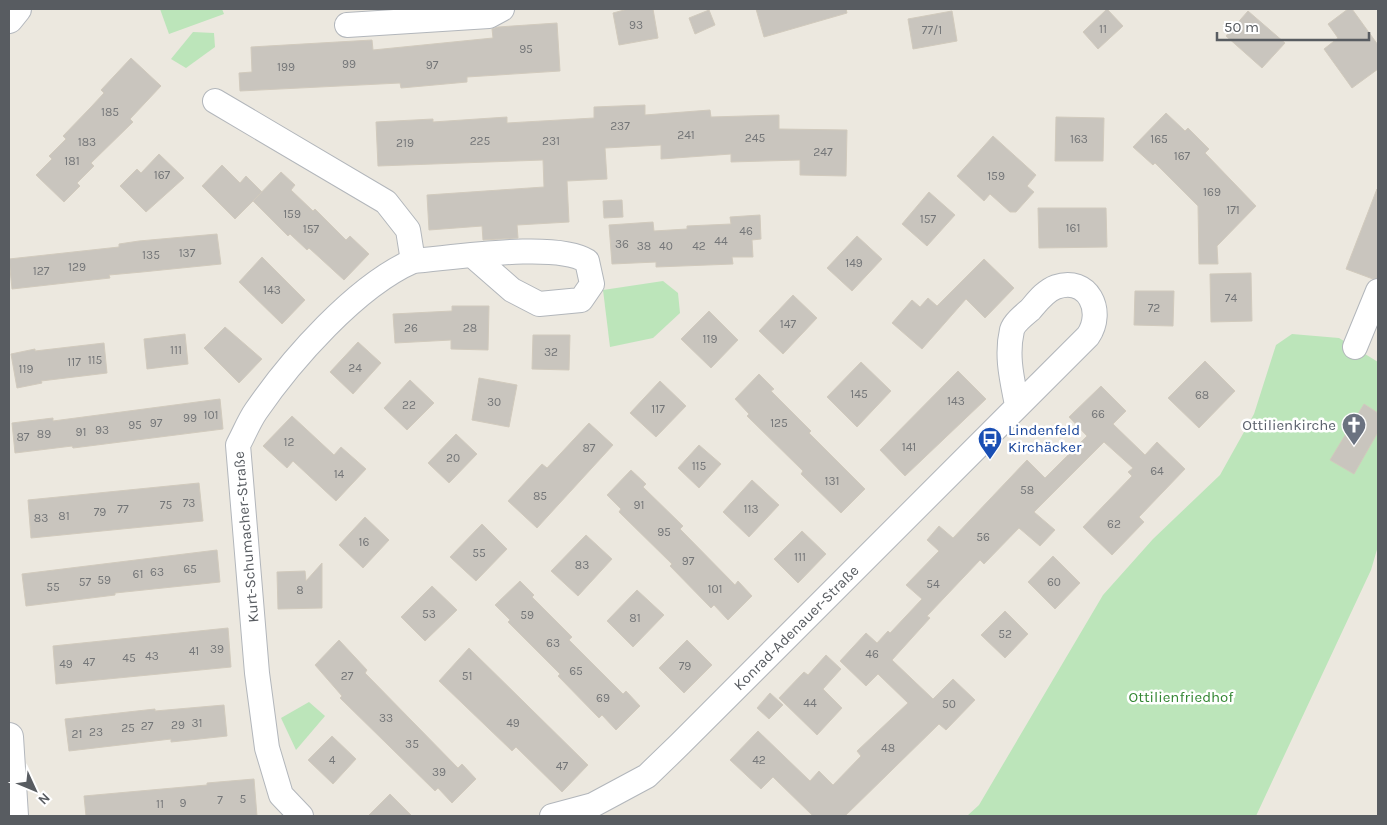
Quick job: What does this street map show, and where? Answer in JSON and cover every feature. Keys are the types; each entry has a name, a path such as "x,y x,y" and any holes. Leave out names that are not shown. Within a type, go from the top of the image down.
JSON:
{"main road":[{"path":"9,18 16,9"},
{"path":"9,737 14,816"}],"street":[{"path":"347,25 489,16 502,9"},
{"path":"215,101 386,202 408,230 413,261"},
{"name":"Kurt-Schumacher-Straße","path":"301,816 281,795 267,748 257,673 238,445 255,412 292,365 315,339 375,283 396,268 413,261 473,256"},
{"name":"Konrad-Adenauer-Straße","path":"552,816 593,805 647,776 1088,336 1094,328 1095,307 1083,291 1064,286 1054,288 1013,327 1008,361 1017,405"},
{"path":"1355,347 1378,291"}],"green space":[{"path":"160,9 222,9 224,14 169,34"},
{"path":"193,32 214,33 215,47 186,68 171,59"},
{"path":"663,281 678,293 680,313 653,338 610,347 603,290"},
{"name":"Ottilienfriedhof","path":"1292,334 1339,338 1378,362 1378,546 1371,570 1256,816 967,816 979,805 1103,595 1153,539 1220,475 1254,414 1276,345"},
{"path":"309,702 325,716 296,750 281,718"}],"building":[{"path":"628,9 653,9 658,38 619,45 613,13"},
{"path":"756,9 846,9 847,13 764,37"},
{"path":"1107,9 1123,26 1098,49 1083,32"},
{"path":"1348,9 1352,9 1378,45 1378,69 1352,88 1324,49 1338,38 1328,24"},
{"path":"709,10 715,25 695,34 689,18"},
{"path":"952,11 957,41 913,49 908,19"},
{"path":"1248,11 1285,43 1262,68 1226,36"},
{"path":"557,23 560,71 467,77 467,82 401,88 400,83 240,91 239,73 252,72 251,47 372,40 373,50 493,38 492,29 498,27"},
{"path":"131,58 161,86 130,119 133,122 91,163 94,166 77,183 80,186 64,202 36,175 52,159 49,156 66,139 63,136 104,93 101,90"},
{"path":"645,105 645,115 710,110 711,117 779,115 779,129 847,130 846,176 800,175 800,160 731,162 731,154 661,159 661,145 605,148 607,179 567,181 569,222 517,225 518,238 483,240 482,226 429,230 427,195 544,187 543,160 378,166 376,122 433,119 433,122 507,117 507,123 594,118 594,107"},
{"path":"1166,113 1185,131 1188,128 1209,149 1205,153 1256,206 1217,246 1218,264 1199,264 1198,206 1155,163 1153,165 1133,147"},
{"path":"1056,117 1104,118 1103,161 1055,161"},
{"path":"993,136 1036,175 1027,186 1034,192 1016,212 1010,212 990,194 984,201 957,176"},
{"path":"159,154 184,178 146,212 120,186 137,169 141,173"},
{"path":"222,165 240,183 246,176 262,192 235,219 202,186"},
{"path":"281,172 295,185 291,190 313,211 315,209 346,240 350,236 369,254 344,280 309,248 307,250 290,234 288,236 253,201"},
{"path":"1377,189 1378,278 1373,279 1346,269"},
{"path":"929,192 955,215 927,246 902,224"},
{"path":"622,200 623,217 604,218 603,201"},
{"path":"1038,208 1106,208 1107,247 1039,248"},
{"path":"760,215 761,239 752,240 753,257 732,257 733,264 656,267 656,262 612,264 609,225 653,222 654,231 687,229 687,226 731,224 730,217"},
{"path":"217,234 221,264 109,275 110,278 12,289 9,259 119,247 119,244 139,241"},
{"path":"857,236 882,259 852,291 827,268"},
{"path":"262,257 305,300 282,324 239,282"},
{"path":"984,259 1014,288 985,318 966,299 922,349 892,323 912,300 920,307 928,298 937,306"},
{"path":"1251,273 1252,321 1211,322 1210,274"},
{"path":"1135,291 1174,291 1173,326 1134,325"},
{"path":"793,295 817,318 783,354 759,331"},
{"path":"452,306 489,306 488,350 451,349 451,340 395,343 393,314 452,311"},
{"path":"709,311 738,340 711,368 681,339"},
{"path":"225,327 262,359 239,383 204,348"},
{"path":"185,334 188,364 147,369 144,339"},
{"path":"533,335 570,335 569,370 532,369"},
{"path":"358,342 381,363 353,394 330,372"},
{"path":"104,343 107,373 41,381 42,383 17,388 11,354 35,349 35,351"},
{"path":"1205,361 1235,391 1199,428 1168,398"},
{"path":"861,362 891,391 857,427 827,397"},
{"path":"958,371 986,399 905,476 880,450"},
{"path":"759,374 774,389 771,391 811,431 809,433 865,489 841,513 801,474 803,471 747,416 749,414 735,399"},
{"path":"479,378 517,385 509,427 472,420"},
{"path":"410,380 434,403 407,430 384,408"},
{"path":"660,381 686,406 656,437 630,413"},
{"path":"1101,386 1126,411 1113,424 1145,455 1157,442 1185,469 1139,517 1144,522 1112,555 1083,527 1132,476 1128,472 1133,468 1104,442 1034,512 1055,530 1040,546 1019,528 984,564 980,560 927,616 930,618 892,660 933,699 953,679 975,700 946,730 939,724 845,816 813,816 773,777 761,789 730,760 758,731 810,781 819,771 833,785 861,756 857,751 908,703 878,674 866,686 840,661 866,633 877,643 888,631 890,633 922,599 906,585 939,551 927,540 939,526 953,538 1027,460 1045,478 1087,436 1069,417"},
{"path":"220,399 223,429 73,448 72,446 15,453 12,423 53,418 53,421"},
{"name":"Ottilienkirche","path":"1364,404 1378,413 1378,432 1354,474 1330,460"},
{"path":"292,416 334,455 341,447 366,469 336,501 293,461 287,468 263,446"},
{"path":"589,423 613,445 537,528 508,501 542,464 547,468"},
{"path":"456,434 477,454 449,483 428,463"},
{"path":"699,445 721,464 699,488 678,468"},
{"path":"631,470 646,484 643,487 683,526 680,529 735,585 738,581 752,596 728,620 714,605 711,608 670,566 672,564 619,512 621,509 607,495"},
{"path":"752,480 779,505 749,537 723,512"},
{"path":"199,483 203,521 31,538 28,500"},
{"path":"365,517 389,540 363,568 339,545"},
{"path":"482,524 507,549 476,581 450,557"},
{"path":"802,531 826,554 798,583 774,559"},
{"path":"586,535 612,559 578,596 551,571"},
{"path":"217,550 220,582 115,593 115,595 26,606 22,574"},
{"path":"1053,556 1080,583 1055,609 1028,582"},
{"path":"322,563 322,608 278,609 277,572 305,571 306,581"},
{"path":"520,581 534,595 532,597 572,637 569,640 623,694 626,691 640,706 616,730 602,715 599,718 558,676 560,674 508,622 510,620 495,605"},
{"path":"432,586 457,610 425,641 401,617"},
{"path":"637,590 664,615 633,647 607,621"},
{"path":"1005,611 1028,634 1005,658 981,635"},
{"path":"228,628 231,667 56,684 53,646"},
{"path":"339,640 367,670 365,673 458,768 462,764 476,779 452,803 438,788 435,791 340,698 342,696 315,665"},
{"path":"687,640 712,665 684,693 659,668"},
{"path":"469,648 588,765 562,792 516,747 512,751 439,681"},
{"path":"826,655 841,669 823,689 842,708 817,735 779,698 804,672 808,675"},
{"path":"770,693 783,705 769,719 757,708"},
{"path":"224,705 227,736 171,742 171,739 69,751 65,719 155,709 155,711"},
{"path":"332,736 356,759 333,784 308,760"},
{"path":"254,779 257,816 86,816 84,796"},
{"path":"390,794 412,816 368,816"}],"place":[{"name":"Ottilienkirche","path":"1354,446"},
{"name":"Lindenfeld Kirchäcker","path":"990,460"}]}
